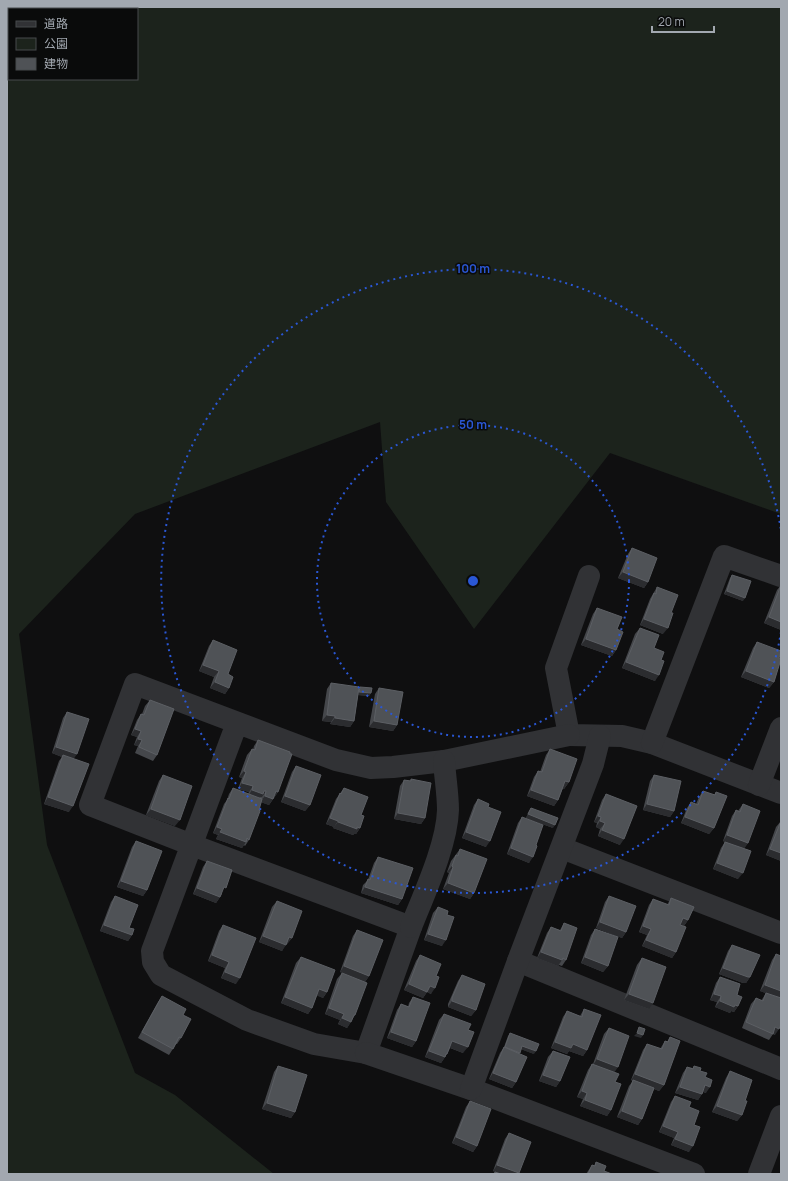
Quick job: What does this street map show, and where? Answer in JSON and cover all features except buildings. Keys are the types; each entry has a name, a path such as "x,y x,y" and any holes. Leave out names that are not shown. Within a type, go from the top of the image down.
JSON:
{"street":[{"path":"652,743 724,556 781,576"},
{"path":"569,735 556,668 589,576"},
{"path":"411,927 90,805 135,684 336,760 371,768 385,768 444,761 569,735 622,736 652,743 781,793"},
{"path":"238,723 152,951 153,962 161,975 247,1020 314,1044 366,1053 471,1088 694,1174"},
{"path":"760,785 781,728"},
{"path":"471,1088 593,764 600,736"},
{"path":"366,1053 411,927 440,852 446,830 448,810 444,761"},
{"path":"562,848 781,932"},
{"path":"518,961 781,1069"},
{"path":"759,1174 781,1116"}],"green space":[{"path":"7,7 781,7 781,514 610,453 474,629 386,502 380,422 135,514 19,634 47,845 135,1073 175,1095 274,1174 7,1174"}]}
